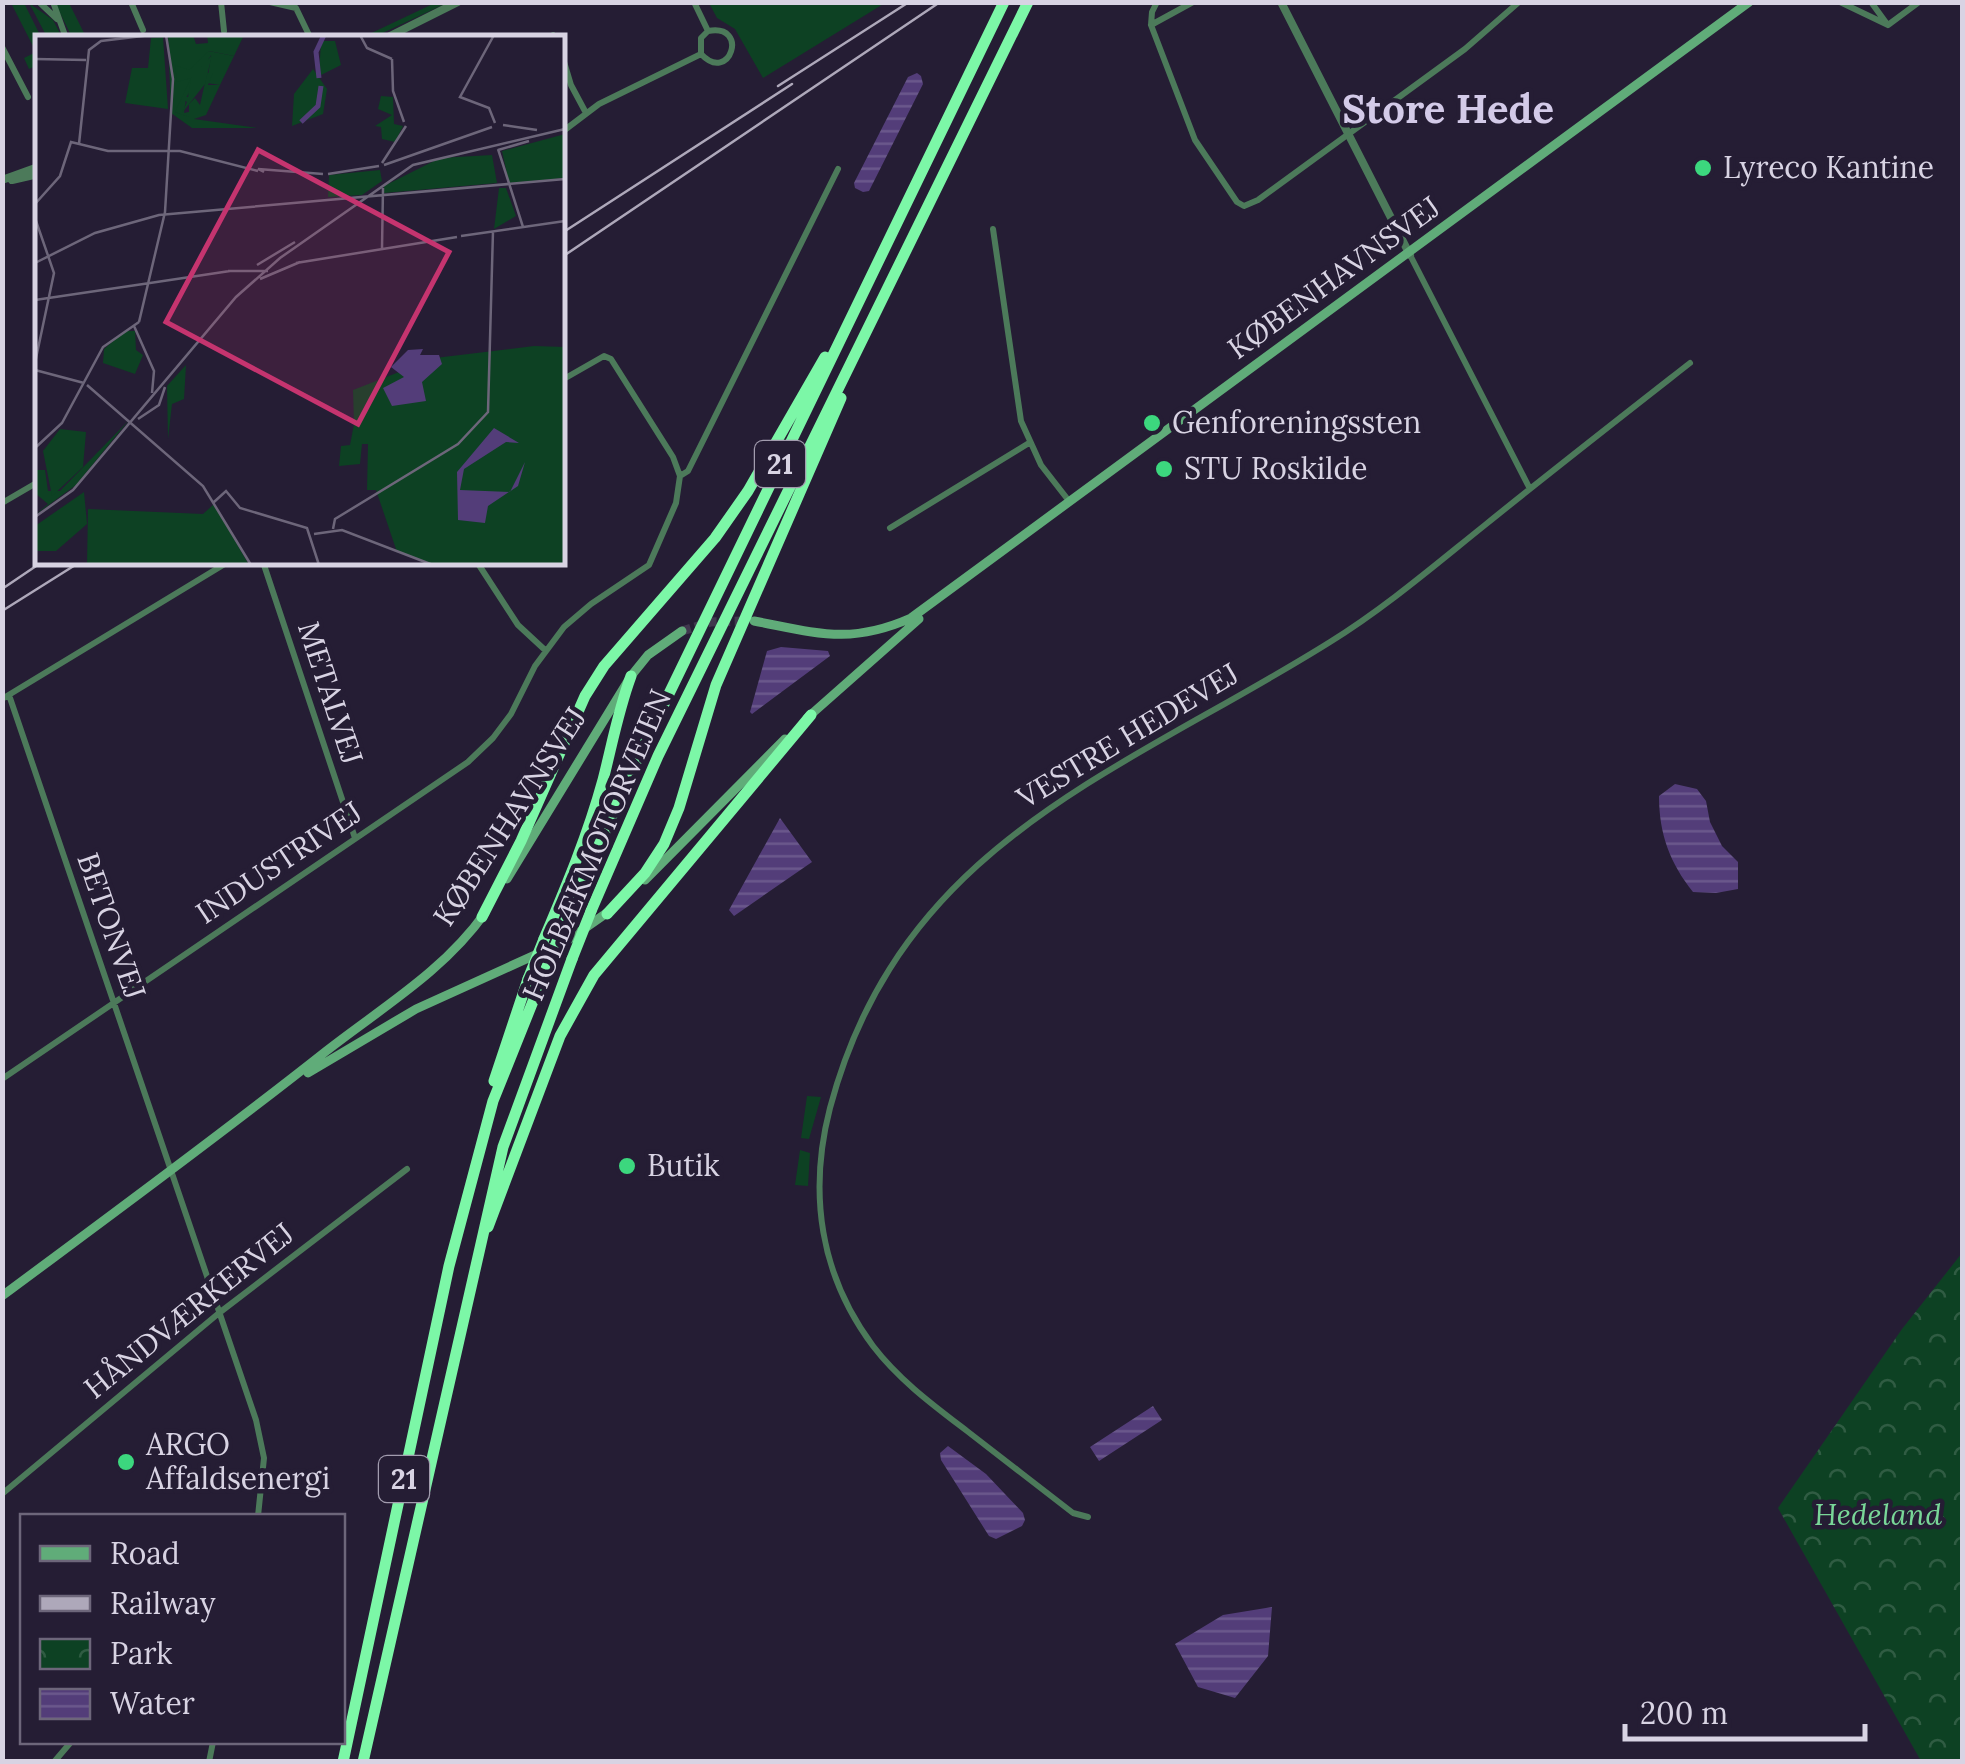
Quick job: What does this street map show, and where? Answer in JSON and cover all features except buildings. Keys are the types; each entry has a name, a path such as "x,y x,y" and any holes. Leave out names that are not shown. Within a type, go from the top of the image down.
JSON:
{"highway":[{"name":"HOLBÆKMOTORVEJEN","path":"343,1762 449,1266 493,1101 632,768 1004,2"},
{"name":"HOLBÆKMOTORVEJEN","path":"364,1762 502,1147 572,959 658,756 1028,2"},
{"path":"482,917 521,841 584,696 604,666 715,538 748,491 813,374 847,324"},
{"path":"607,914 645,873 664,844 679,808 716,685 834,419 859,348"},
{"path":"467,1196 472,1152 528,979 582,849 631,676"},
{"path":"476,1253 494,1216 560,1036 594,975 810,715"}],"main road":[{"name":"KØBENHAVNSVEJ","path":"754,621 831,635 860,635 912,618 1749,2"},
{"name":"KØBENHAVNSVEJ","path":"274,1094 416,1009 568,940 607,914 638,888 810,715 948,594"},
{"name":"KØBENHAVNSVEJ","path":"2,1296 274,1094 448,958 482,917 631,676 648,654 682,631"}],"street":[{"path":"39,2 58,20"},
{"path":"53,2 65,35"},
{"path":"131,2 143,30"},
{"path":"221,2 224,31"},
{"path":"270,2 296,8 309,35"},
{"path":"392,35 458,2"},
{"path":"694,2 708,31"},
{"path":"1157,2 1151,24 1195,140 1237,202 1244,206 1253,204 1465,49 1519,2"},
{"path":"1151,24 1193,2"},
{"path":"1281,2 1530,488"},
{"path":"1840,2 1888,25"},
{"path":"1872,2 1888,25"},
{"path":"1888,25 1919,2"},
{"path":"708,31 727,34 732,42 732,52 726,60 708,61 701,54 701,38 708,31"},
{"path":"2,46 28,97"},
{"path":"565,130 586,113 701,54"},
{"path":"565,66 586,113"},
{"name":"INDUSTRIVEJ","path":"2,1078 468,762 489,743 517,704 545,650 564,628 591,604 649,565 676,503 680,476 688,471 838,169"},
{"path":"2,181 35,171"},
{"path":"993,229 1017,401 1029,444 1070,502"},
{"path":"565,378 595,358 611,358 674,457 680,476"},
{"name":"VESTRE HEDEVEJ","path":"1088,1517 1073,1513 920,1395 876,1351 843,1297 826,1253 817,1181 820,1146 859,1026 875,992 926,919 967,873 1018,828 1073,791 1334,640 1690,363"},
{"path":"890,528 1029,444"},
{"path":"2,503 35,484"},
{"path":"6,698 223,565"},
{"name":"METALVEJ","path":"264,565 355,838"},
{"path":"480,565 518,625 545,650"},
{"name":"BETONVEJ","path":"6,698 261,1439 263,1478 258,1514"},
{"name":"HÅNDVÆRKERVEJ","path":"2,1494 218,1313 407,1169"}],"green space":[{"path":"437,2 447,3 378,35 367,35"},
{"path":"11,3 24,3 40,35 35,35 35,50"},
{"path":"29,3 53,20 61,35 46,35"},
{"path":"55,3 69,3 85,35 71,35"},
{"path":"709,3 885,3 763,78 735,29 717,18"},
{"path":"35,52 35,66 29,69 24,58"},
{"path":"807,1096 821,1097 809,1139 801,1138"},
{"path":"800,1150 810,1153 808,1186 795,1185"},
{"name":"Hedeland","path":"1962,1253 1962,1761 1921,1761 1778,1508 1902,1329"}],"water":[{"path":"917,73 923,84 869,191 863,192 854,183 908,77"},
{"path":"781,647 828,651 830,656 752,714 767,651"},
{"path":"1675,784 1697,789 1706,801 1710,822 1722,846 1738,862 1738,889 1693,892 1678,870 1667,847 1659,796"},
{"path":"780,818 812,862 734,916 729,910"},
{"path":"1153,1406 1162,1420 1099,1461 1090,1447"},
{"path":"948,1446 986,1474 1023,1513 1022,1526 996,1539 989,1536 941,1460 940,1453"},
{"path":"1272,1607 1268,1656 1235,1698 1198,1687 1175,1644 1223,1615"}],"tunnel":[{"path":"682,631 711,622 747,621"}],"railway":[{"path":"778,86 909,2"},
{"path":"565,255 940,2"},
{"path":"565,231 792,84"},
{"path":"2,589 38,565"},
{"path":"2,611 75,565"}],"place":[{"name":"Lyreco Kantine","path":"1703,168"},
{"name":"Genforeningssten","path":"1152,423"},
{"name":"STU Roskilde","path":"1164,469"},
{"name":"Butik","path":"627,1166"},
{"name":"ARGO Affaldsenergi","path":"126,1462"}],"district":[{"name":"Store Hede","path":"1448,109"}]}
